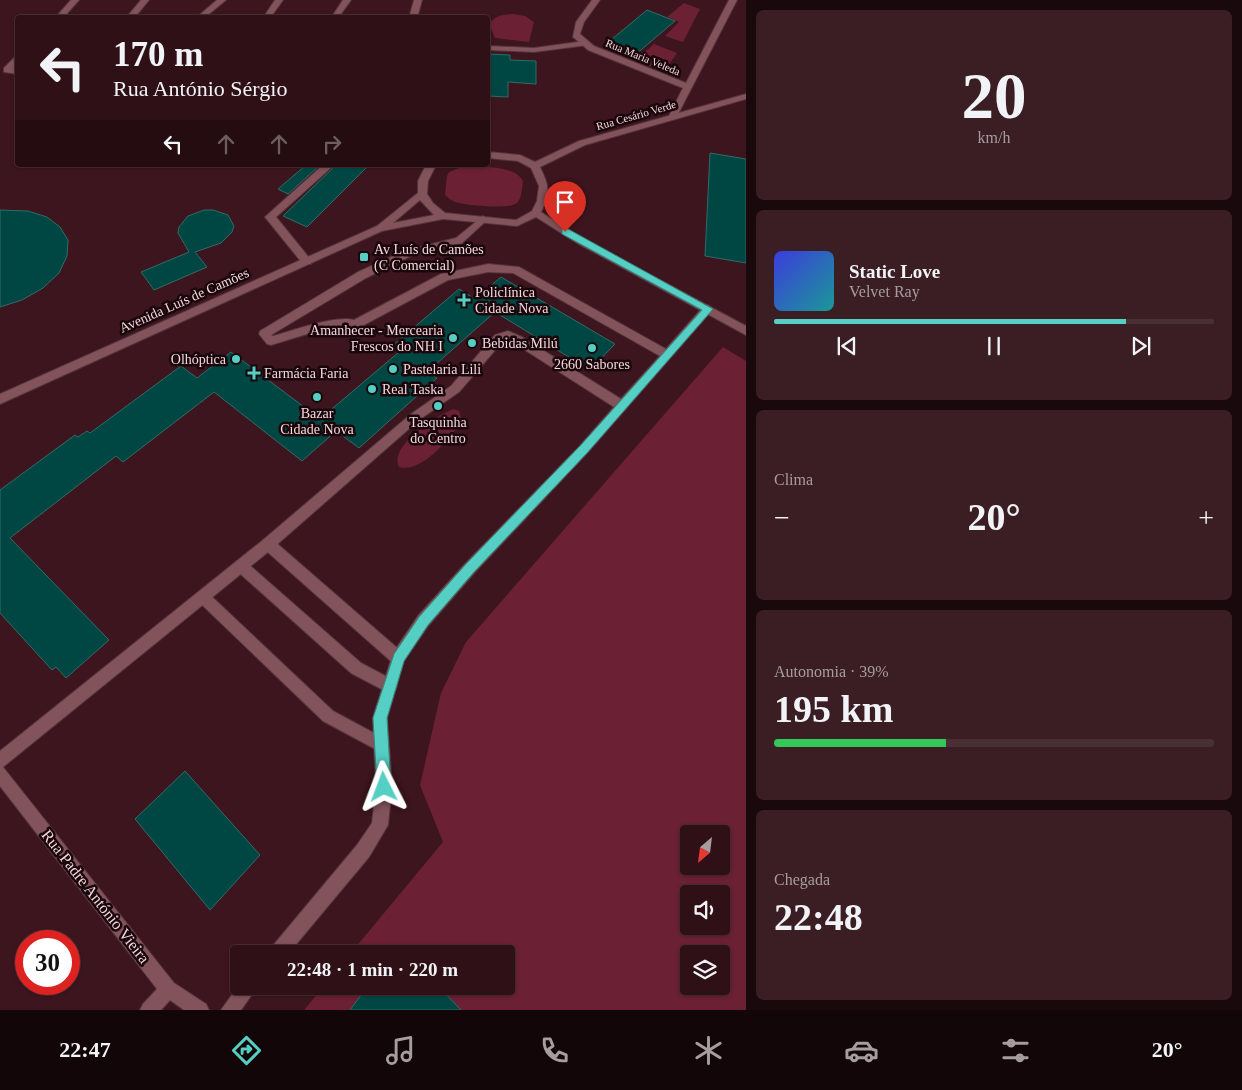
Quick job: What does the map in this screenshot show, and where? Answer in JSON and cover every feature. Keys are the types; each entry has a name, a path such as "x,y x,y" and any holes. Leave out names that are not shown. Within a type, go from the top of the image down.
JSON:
{"street":[{"path":"61,15 75,0"},
{"path":"132,15 145,0"},
{"path":"203,15 222,0"},
{"path":"268,15 279,0"},
{"path":"336,15 347,0"},
{"path":"414,15 418,0"},
{"name":"Rua Maria Veleda","path":"596,0 580,22 576,35 584,43 591,48 688,86"},
{"path":"673,116 733,0"},
{"path":"490,48 534,50 584,43"},
{"path":"15,63 7,70 15,71"},
{"name":"Rua Cesário Verde","path":"535,166 582,143 746,96"},
{"path":"380,228 443,216 517,222 536,213 542,201 544,186 535,166 520,158 490,155"},
{"path":"307,262 270,217 327,167"},
{"path":"430,167 422,181 422,195 429,208 443,216"},
{"path":"380,228 422,195"},
{"path":"536,213 580,241 746,330"},
{"path":"482,219 459,241 408,253 362,275 264,334 271,341 330,323 356,324 445,277 488,268 515,270 667,355"},
{"name":"Avenida Luís de Camões","path":"0,399 380,228"},
{"path":"285,945 363,851 380,825 384,787 380,718 398,658 423,621 622,406 708,309"},
{"path":"0,761 268,544 415,418 455,389 499,338 508,336 518,340 622,406"},
{"path":"268,544 398,658"},
{"path":"241,566 356,668 390,686"},
{"path":"203,597 328,716 382,745"},
{"name":"Rua Padre António Vieira","path":"0,774 168,989 200,1010"},
{"path":"149,1010 168,989"},
{"path":"230,1010 242,995"}],"shaded area":[{"path":"684,3 700,9 683,42 665,36 679,22 667,17"},
{"path":"513,14 525,16 534,22 529,42 495,38 490,23 500,16"},
{"path":"654,44 677,53 664,72 636,60"},
{"path":"462,167 505,169 519,176 523,181 522,193 517,203 505,206 497,207 455,202 445,195 449,172"},
{"path":"723,347 746,361 746,1010 304,1010 316,995 515,995 515,945 357,945 443,842 420,785 441,693 466,642"},
{"path":"454,409 459,411 462,420 451,436 426,460 408,468 399,467 398,459 407,441 437,417"}],"building":[{"path":"647,10 675,21 635,55 606,44"},
{"path":"490,54 510,55 510,60 536,61 536,84 508,82 508,97 490,96"},
{"path":"710,153 746,159 746,263 705,256"},
{"path":"304,167 318,167 288,194 278,189"},
{"path":"334,167 367,167 307,227 283,216"},
{"path":"0,210 28,211 47,217 60,227 68,240 67,256 59,273 43,288 22,300 0,307"},
{"path":"204,210 213,210 228,215 234,226 232,232 221,243 195,252 207,267 154,290 141,272 189,252 178,233 179,227 188,216"},
{"path":"501,277 615,344 590,370 495,312 427,372 437,378 359,448 320,419 399,352 391,347 459,289 475,299"},
{"path":"231,352 336,431 302,461 214,392 123,462 116,456 10,538 109,640 66,678 56,667 52,670 0,613 0,490 75,435 78,437 87,431 90,433 181,366 197,378"},
{"path":"185,771 260,855 210,910 135,819"},
{"path":"361,995 447,995 461,1010 350,1010"}],"place":[{"name":"Av Luís de Camões (C Comercial)","path":"364,257"},
{"name":"Policlínica Cidade Nova","path":"464,300"},
{"name":"Amanhecer - Mercearia Frescos do NH I","path":"453,338"},
{"name":"Bebidas Milú","path":"472,343"},
{"name":"2660 Sabores","path":"592,348"},
{"name":"Olhóptica","path":"236,359"},
{"name":"Pastelaria Lili","path":"393,369"},
{"name":"Farmácia Faria","path":"254,373"},
{"name":"Real Taska","path":"372,389"},
{"name":"Bazar Cidade Nova","path":"317,397"},
{"name":"Tasquinha do Centro","path":"438,406"}],"route":[{"path":"384,787 380,718 398,658 423,621 470,568 583,450 708,309 565,232"}]}
